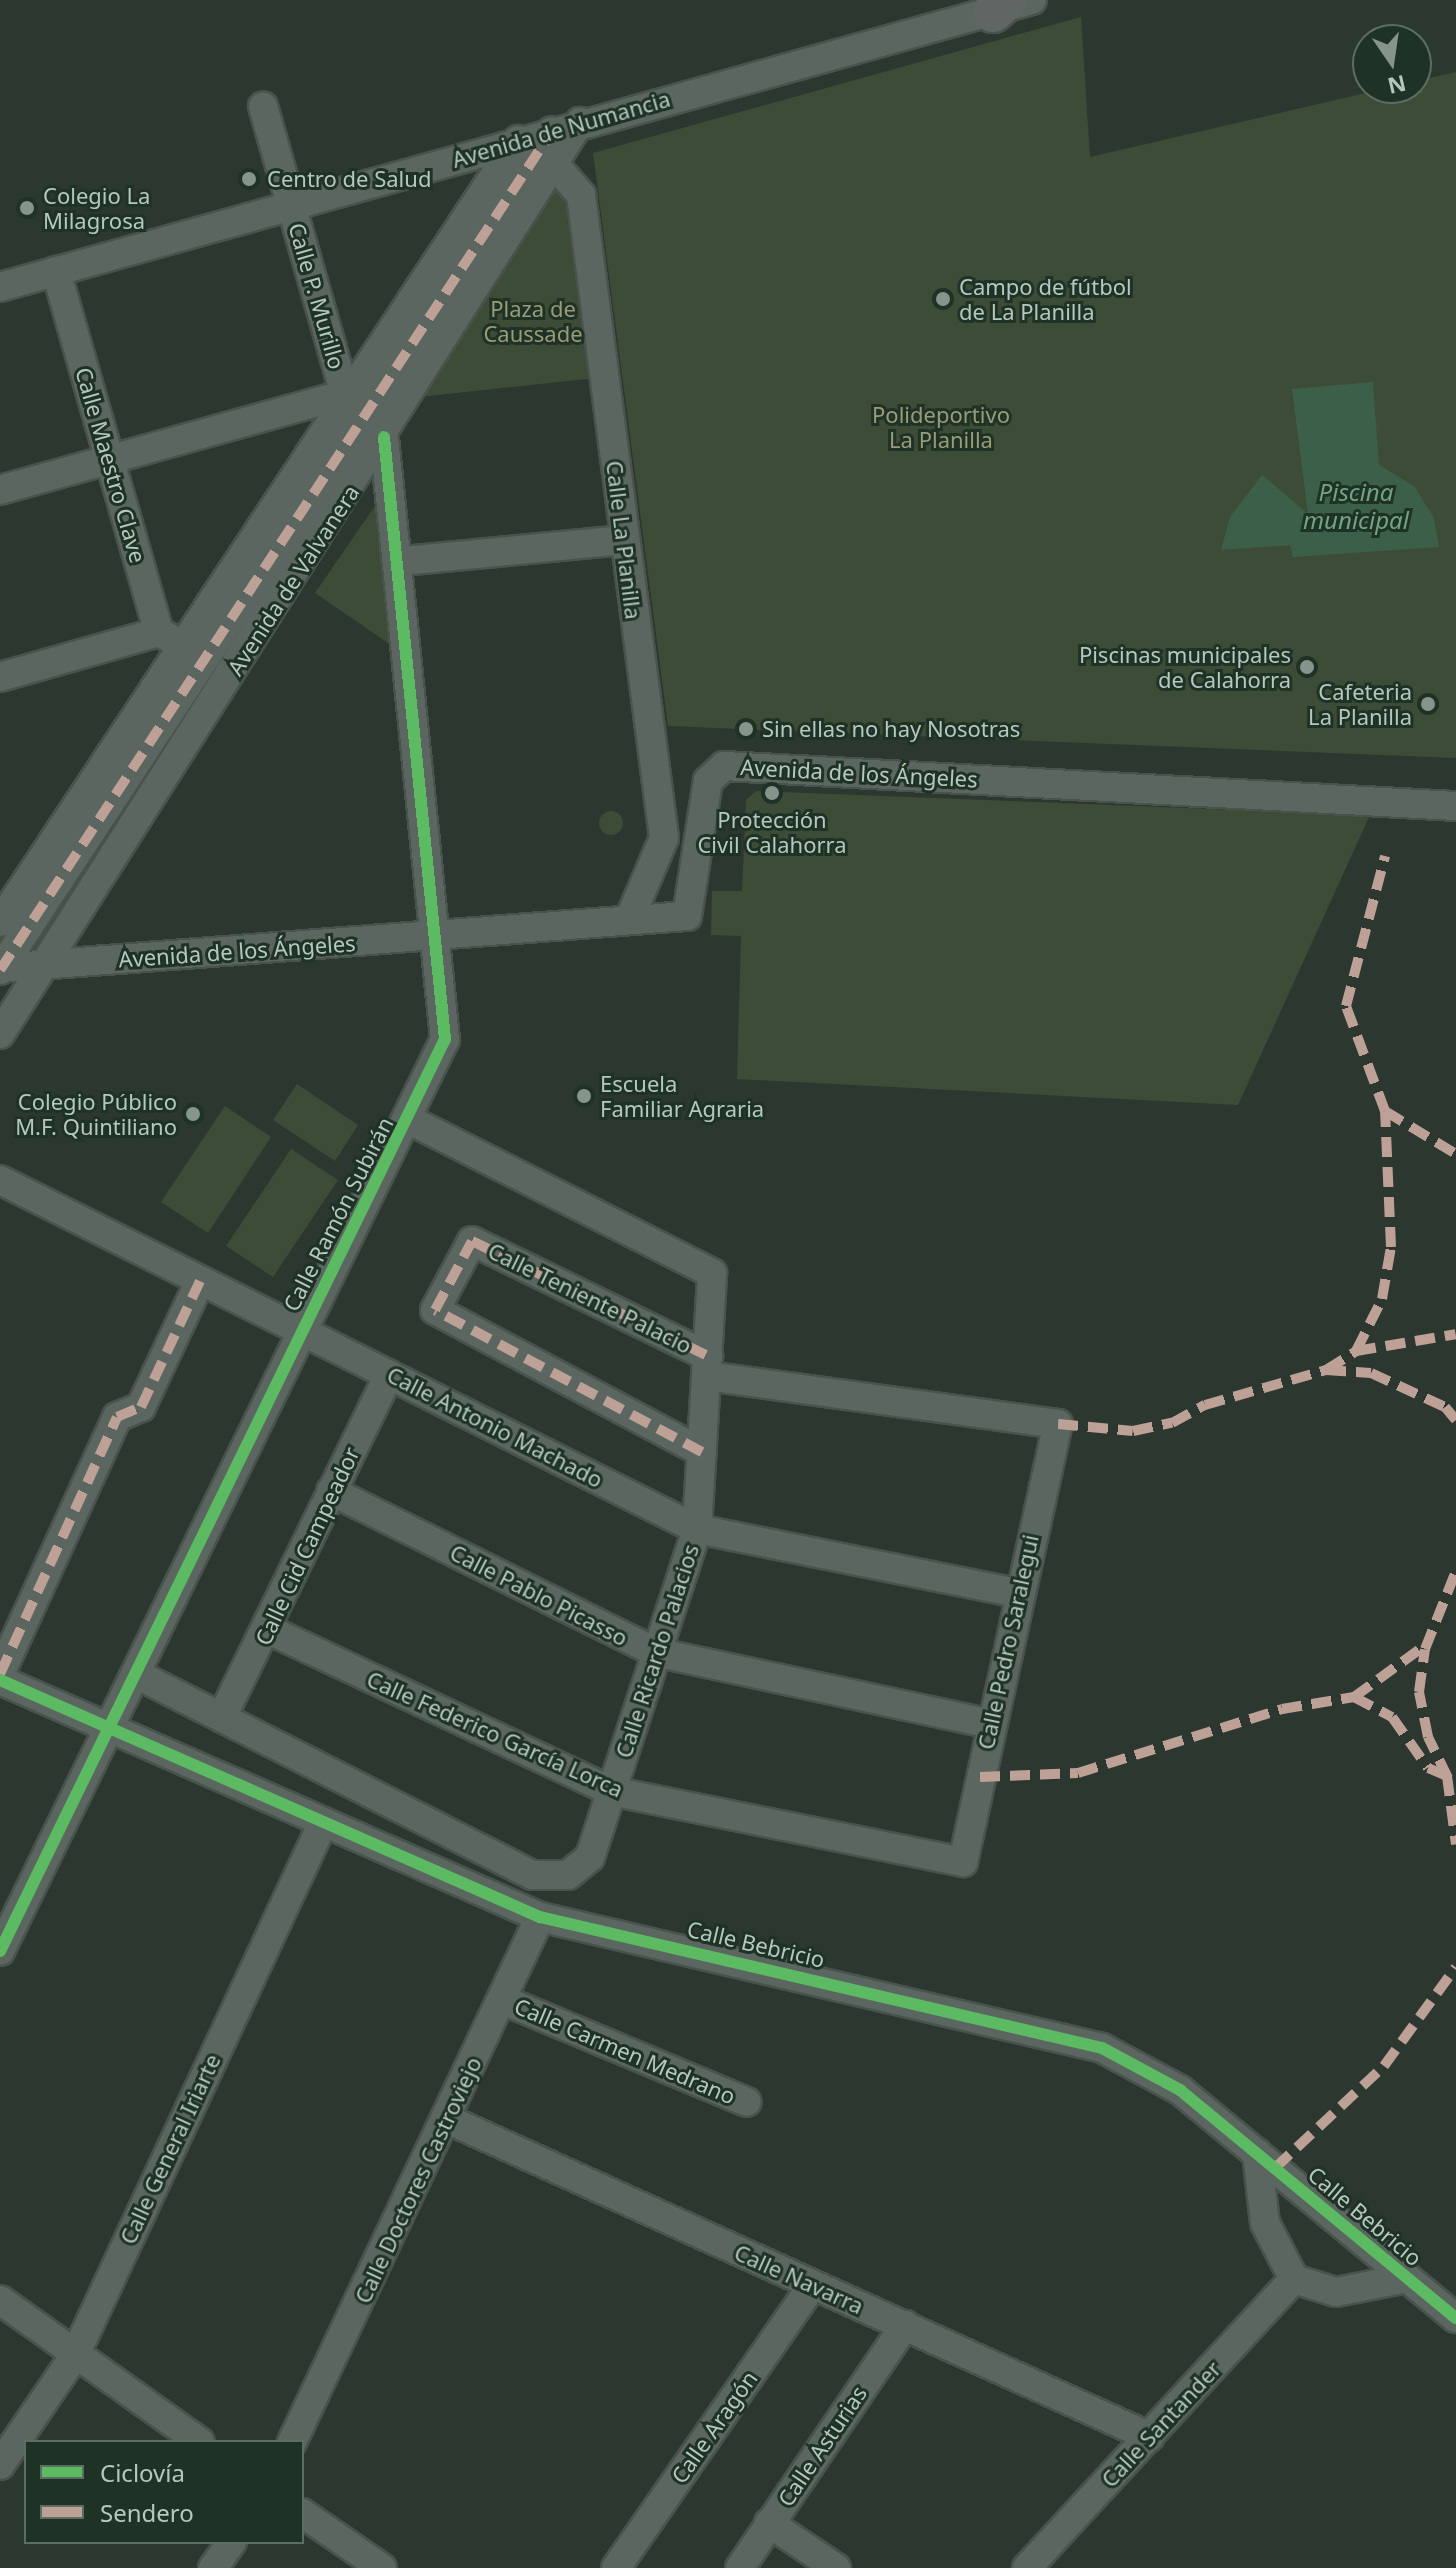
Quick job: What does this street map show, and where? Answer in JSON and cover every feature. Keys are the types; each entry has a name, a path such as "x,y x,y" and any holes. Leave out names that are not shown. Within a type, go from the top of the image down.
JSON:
{"street":[{"name":"Avenida de Numancia","path":"0,287 580,122 1000,6 1032,0"},
{"name":"Calle P. Murillo","path":"263,106 345,394"},
{"name":"Avenida de Valvanera","path":"0,1034 384,437 580,122"},
{"name":"Avenida de Valvanera","path":"1,968 552,131"},
{"path":"0,922 184,646 345,394 518,140"},
{"name":"Calle La Planilla","path":"554,164 581,195 623,540 664,838 629,920"},
{"name":"Calle Maestro Clave","path":"56,271 107,459 159,632"},
{"path":"0,490 345,394"},
{"name":"Calle Ramón Subirán","path":"0,1951 113,1728 302,1327 409,1120 445,1039 439,937 402,561 384,437"},
{"path":"402,561 623,540"},
{"path":"0,677 159,632 184,646"},
{"name":"Avenida de los Ángeles","path":"1,968 687,916 708,781 724,766 1456,806"},
{"name":"Calle Ricardo Palacios","path":"138,1675 532,1875 568,1875 590,1857 697,1529 712,1273 409,1120"},
{"name":"Calle Antonio Machado","path":"0,1180 200,1281 302,1327 697,1529 1017,1593"},
{"name":"Calle Teniente Palacio","path":"702,1452 435,1310 472,1241 708,1366 1058,1424"},
{"path":"0,1677 117,1417 141,1407 200,1281"},
{"name":"Calle Cid Campeador","path":"222,1717 269,1630 331,1491 389,1374"},
{"name":"Calle Pedro Saralegui","path":"963,1862 1017,1593 1058,1424"},
{"name":"Calle Pablo Picasso","path":"331,1491 655,1652 991,1724"},
{"name":"Calle Federico García Lorca","path":"269,1630 611,1791 963,1862"},
{"name":"Calle Bebricio","path":"0,1677 540,1917 1102,2048 1180,2090 1456,2318"},
{"name":"Calle General Iriarte","path":"0,2465 75,2355 323,1823"},
{"name":"Calle Doctores Castroviejo","path":"293,2440 449,2120 540,1917"},
{"name":"Calle Carmen Medrano","path":"503,2000 747,2102"},
{"name":"Calle Navarra","path":"449,2120 1150,2437"},
{"path":"1257,2153 1265,2223 1294,2279 1336,2292 1408,2278"},
{"name":"Calle Santander","path":"1027,2568 1294,2279"},
{"name":"Calle Aragón","path":"616,2568 812,2286"},
{"path":"0,2300 197,2440"},
{"name":"Calle Asturias","path":"740,2568 905,2325"},
{"path":"304,2514 382,2568"},
{"path":"769,2523 836,2568"},
{"path":"213,2568 231,2544"}],"green space":[{"name":"Polideportivo La Planilla","path":"1081,17 1090,157 1352,96 1352,104 1432,104 1432,77 1456,72 1456,758 668,726 593,153"},
{"name":"Plaza de Caussade","path":"554,164 581,195 605,377 409,398"},
{"path":"388,487 401,652 315,593"},
{"path":"756,791 1370,815 1238,1105 737,1079 741,936 711,935 712,891 742,891 746,800"},
{"path":"606,811 616,811 623,818 623,828 616,835 606,835 599,828 599,818"},
{"path":"297,1084 358,1125 335,1161 273,1120"},
{"path":"225,1106 271,1137 208,1233 161,1202"},
{"path":"291,1149 338,1180 273,1277 226,1246"}],"water":[{"name":"Piscina municipal","path":"1373,382 1379,465 1414,486 1434,518 1439,547 1293,557 1290,545 1221,550 1230,517 1262,475 1308,514 1292,389"}],"marked path":[{"path":"0,970 552,131"},
{"path":"1356,1351 1382,1299 1391,1247 1385,1111 1346,1006 1385,856"},
{"path":"1385,1111 1456,1154"},
{"path":"702,1452 435,1310 472,1241 708,1356"},
{"path":"0,1674 117,1417 141,1407 200,1281"},
{"path":"1058,1424 1133,1431 1172,1423 1205,1405 1326,1370 1356,1351 1456,1334"},
{"path":"1326,1370 1371,1373 1445,1407 1456,1420"},
{"path":"1448,1778 1428,1737 1419,1692 1425,1649 1456,1571"},
{"path":"1354,1697 1427,1644"},
{"path":"980,1777 1078,1773 1282,1709 1354,1697 1392,1717 1428,1768 1447,1776 1456,1844"},
{"path":"1275,2168 1384,2066 1456,1967"}],"cycle path":[{"path":"0,1951 445,1039 384,437"},
{"path":"0,1680 540,1917 1102,2048 1180,2090 1456,2318"}],"place":[{"name":"Centro de Salud","path":"249,179"},
{"name":"Colegio La Milagrosa","path":"27,208"},
{"name":"Campo de fútbol de La Planilla","path":"943,299"},
{"name":"Piscinas municipales de Calahorra","path":"1307,667"},
{"name":"Cafeteria La Planilla","path":"1428,704"},
{"name":"Sin ellas no hay Nosotras","path":"746,729"},
{"name":"Protección Civil Calahorra","path":"772,793"},
{"name":"Escuela Familiar Agraria","path":"584,1096"},
{"name":"Colegio Público M.F. Quintiliano","path":"193,1114"}]}
